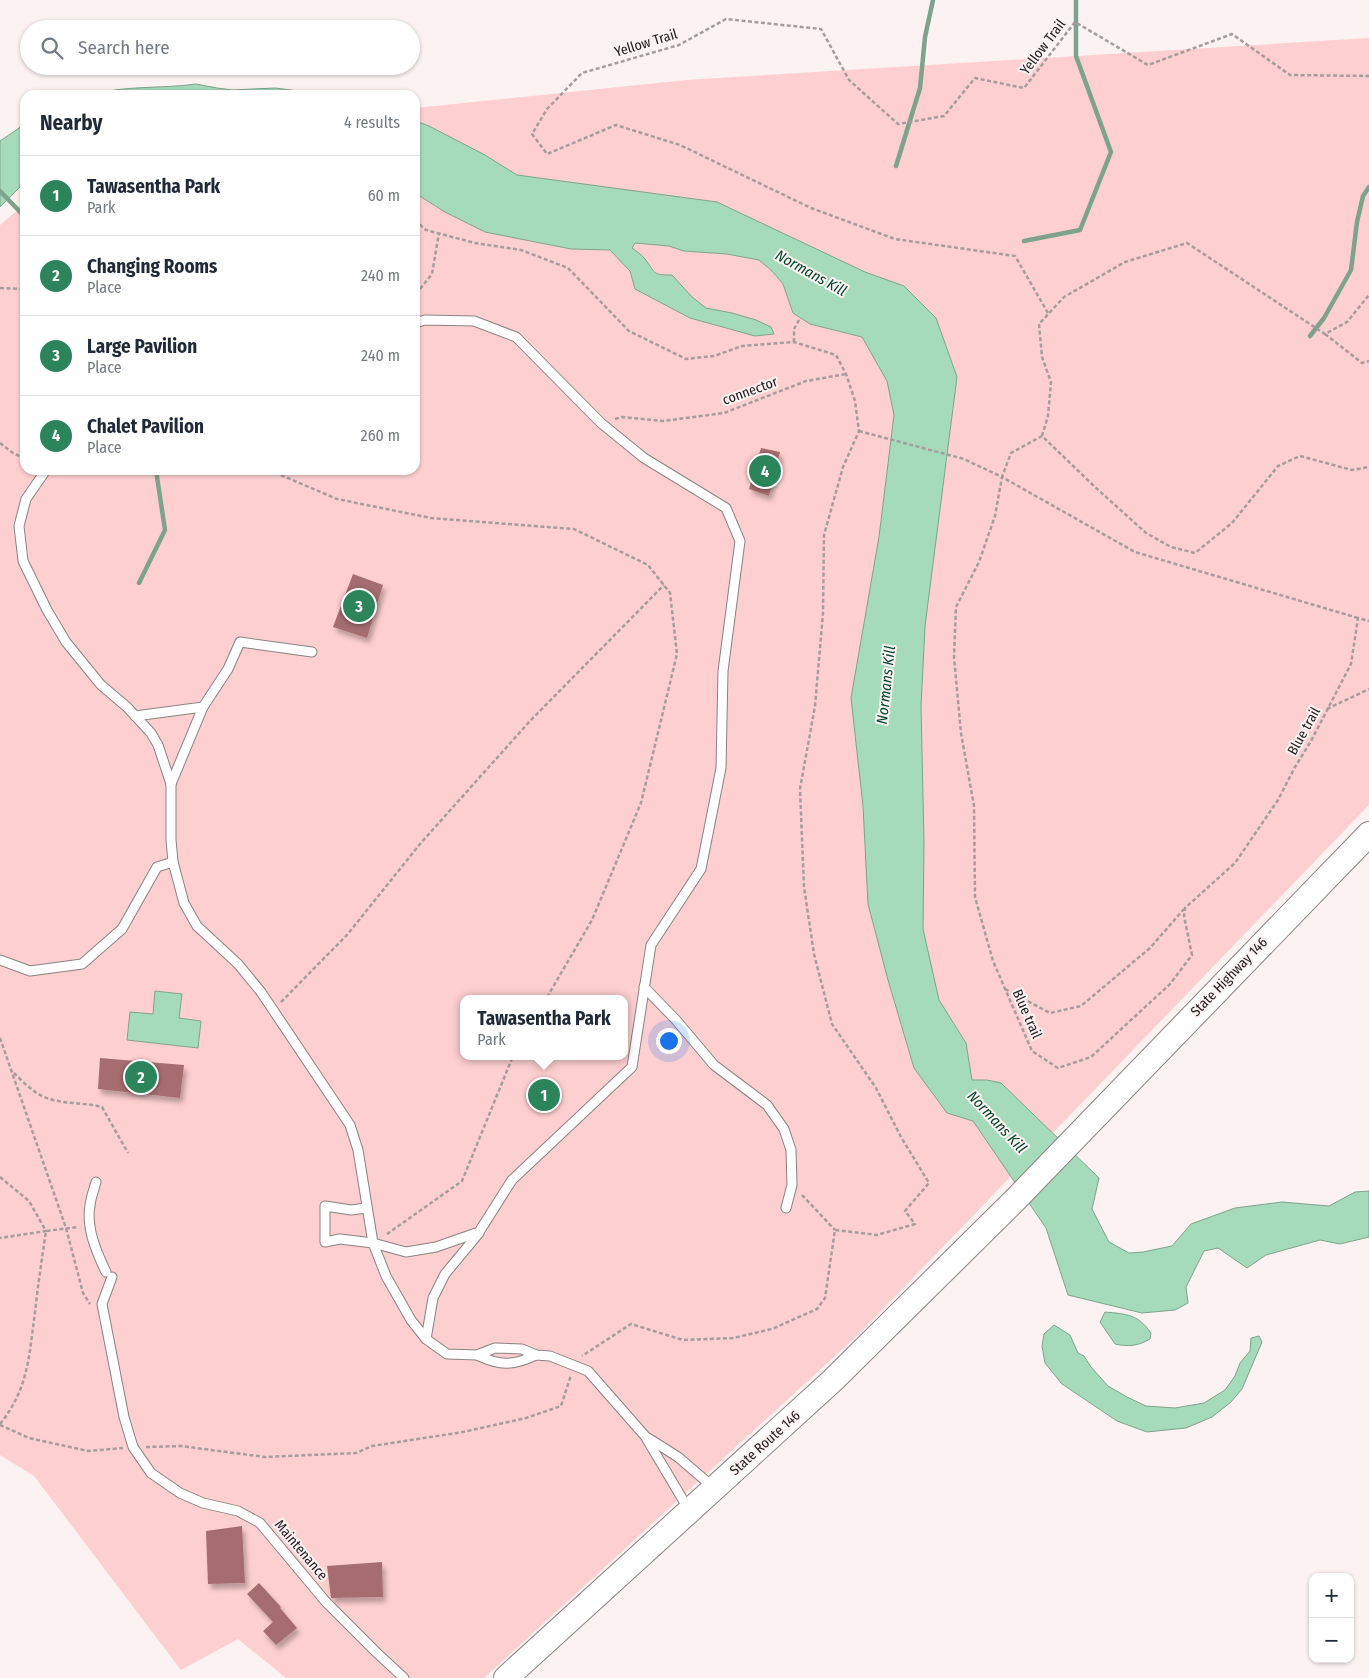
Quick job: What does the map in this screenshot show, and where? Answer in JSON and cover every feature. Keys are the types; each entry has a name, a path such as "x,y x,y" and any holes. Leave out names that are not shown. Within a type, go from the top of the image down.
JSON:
{"main road":[{"name":"State Highway 146","path":"1016,1199 1369,834"},
{"name":"State Route 146","path":"506,1678 832,1381 1016,1199"}],"lane":[{"path":"420,322 474,321 516,337 601,423 644,458 726,508 740,541 723,671 721,768 701,869 651,945 632,1067 512,1180 479,1232 445,1274 433,1298 426,1339"},
{"path":"43,475 26,499 19,526 23,561 47,610 66,642 101,685 151,733 158,745 171,784 171,840 174,862 184,903 198,926 238,964 261,992 350,1125 358,1150 373,1243 386,1276 411,1320 426,1339 447,1354 477,1355 495,1348 522,1349 536,1355 550,1356 588,1371 646,1436 690,1512"},
{"path":"171,784 203,707 228,669 240,642 312,652"},
{"path":"135,716 203,707"},
{"path":"0,960 30,971 82,964 122,928 157,867 174,862"},
{"path":"644,987 676,1020 714,1065 767,1105 784,1129 791,1150 792,1185 786,1208"},
{"path":"96,1182 90,1205 90,1227 95,1249 109,1275 102,1304"},
{"path":"366,1208 351,1210 325,1206 325,1242 340,1239 373,1243 406,1252 436,1247 479,1232"},
{"name":"Maintenance","path":"102,1304 124,1417 133,1447 151,1473 180,1493 203,1503 238,1511 260,1523 326,1602 404,1678"},
{"path":"477,1355 494,1363 521,1362 536,1355"},
{"path":"646,1436 678,1456 715,1489"}],"path":[{"name":"Yellow Trail","path":"1048,313 1015,256 895,239 811,208 680,145 616,125 547,154 532,134 547,108 582,73 679,46 726,19 821,29 849,80 898,124 944,116 975,78 1024,88 1075,22 1148,64 1232,34 1290,75 1369,76"},
{"path":"420,289 432,274 439,233"},
{"path":"1369,361 1362,363 1325,334 1187,243 1125,262 1064,297 1039,324 1042,357 1051,382 1048,416 1042,436 1095,487 1146,532 1171,547 1196,552 1232,523 1278,466 1300,456 1352,470 1369,468"},
{"path":"0,288 20,289"},
{"path":"1325,334 1347,322 1369,295"},
{"path":"794,342 794,329 799,320"},
{"name":"connector","path":"601,423 622,417 663,421 724,413 806,381 846,374"},
{"path":"859,431 964,459 1002,476 1135,552 1369,621"},
{"name":"Blue trail","path":"1042,436 1011,453 1002,476 995,516 979,562 956,607 954,657 961,733 974,806 975,897 993,961 1032,1051 1058,1068 1091,1057 1170,984 1192,955 1184,916 1185,908 1235,863 1278,800 1295,767 1312,741 1351,664 1358,618"},
{"path":"0,443 20,456"},
{"path":"280,475 337,499 431,518 574,529 648,565 670,593 677,654 641,803 592,920 548,995"},
{"path":"273,1010 347,935 420,844 530,721 664,585"},
{"path":"1327,709 1369,689"},
{"path":"1004,988 1050,1012 1081,1006 1150,948 1185,908"},
{"path":"0,1038 66,1228 83,1293 91,1304 102,1304"},
{"path":"373,1243 392,1232 462,1181 511,1060"},
{"path":"13,1072 34,1092 51,1100 88,1103 102,1107 128,1153"},
{"path":"0,1177 29,1201 46,1232 29,1362 10,1412 0,1424"},
{"path":"792,1185 835,1230"},
{"path":"0,1238 66,1228"}],"shaded area":[{"path":"1369,38 1369,805 860,1333 484,1678 286,1678 238,1639 181,1670 34,1476 0,1455 0,225 20,208 20,475 420,475 420,107 686,80"}],"water":[{"path":"196,84 232,90 116,90 129,88"},
{"path":"275,88 291,90 232,90"},
{"name":"Normans Kill","path":"420,123 485,155 517,175 717,202 865,272 904,286 936,318 957,377 925,626 921,706 924,842 923,929 939,1000 966,1043 972,1080 987,1080 1001,1083 1099,1178 1092,1209 1109,1242 1129,1253 1172,1246 1191,1224 1235,1208 1282,1202 1329,1206 1355,1192 1369,1191 1369,1237 1340,1244 1320,1240 1266,1255 1247,1268 1218,1248 1204,1251 1186,1287 1188,1303 1175,1310 1142,1313 1068,1295 1046,1228 973,1121 947,1113 914,1068 868,904 863,806 851,698 879,537 894,415 887,381 862,337 810,324 793,313 783,284 759,260 727,254 684,251 669,246 635,243 632,248 644,258 657,274 672,275 692,297 706,308 756,320 771,327 774,334 755,336 690,318 635,289 630,271 610,250 571,249 485,232 445,212 420,196"},
{"path":"20,127 20,187 0,207 0,141"},
{"path":"155,991 182,994 179,1018 201,1021 198,1048 127,1040 130,1012 153,1014"},
{"path":"1105,1312 1131,1316 1141,1322 1151,1333 1150,1339 1133,1345 1115,1344 1100,1322"},
{"path":"1054,1325 1070,1335 1078,1353 1084,1356 1108,1386 1146,1406 1175,1408 1204,1403 1225,1390 1235,1376 1240,1363 1250,1351 1251,1338 1259,1336 1262,1342 1242,1389 1231,1402 1212,1417 1186,1428 1147,1432 1117,1421 1062,1384 1045,1363 1042,1346 1044,1334"}],"building":[{"path":"761,448 780,452 769,496 749,489"},
{"path":"353,574 383,585 367,638 333,627"},
{"path":"100,1058 184,1065 180,1098 98,1089"},
{"path":"242,1526 245,1583 208,1584 206,1531"},
{"path":"382,1562 383,1597 331,1598 327,1566"},
{"path":"259,1583 297,1628 276,1645 263,1631 273,1622 247,1594"}],"waterway":[{"path":"896,166 920,88 925,37 933,0"},
{"path":"1024,241 1080,230 1111,152 1076,56 1076,0"},
{"path":"1310,336 1324,318 1351,270 1357,222 1363,196 1369,187"},
{"path":"0,191 20,212"},
{"path":"139,583 165,530 157,475"}],"place":[{"name":"Chalet Pavilion","path":"765,471"},
{"name":"Large Pavilion","path":"359,606"},
{"name":"Changing Rooms","path":"141,1077"},
{"name":"Tawasentha Park","path":"544,1095"}]}
